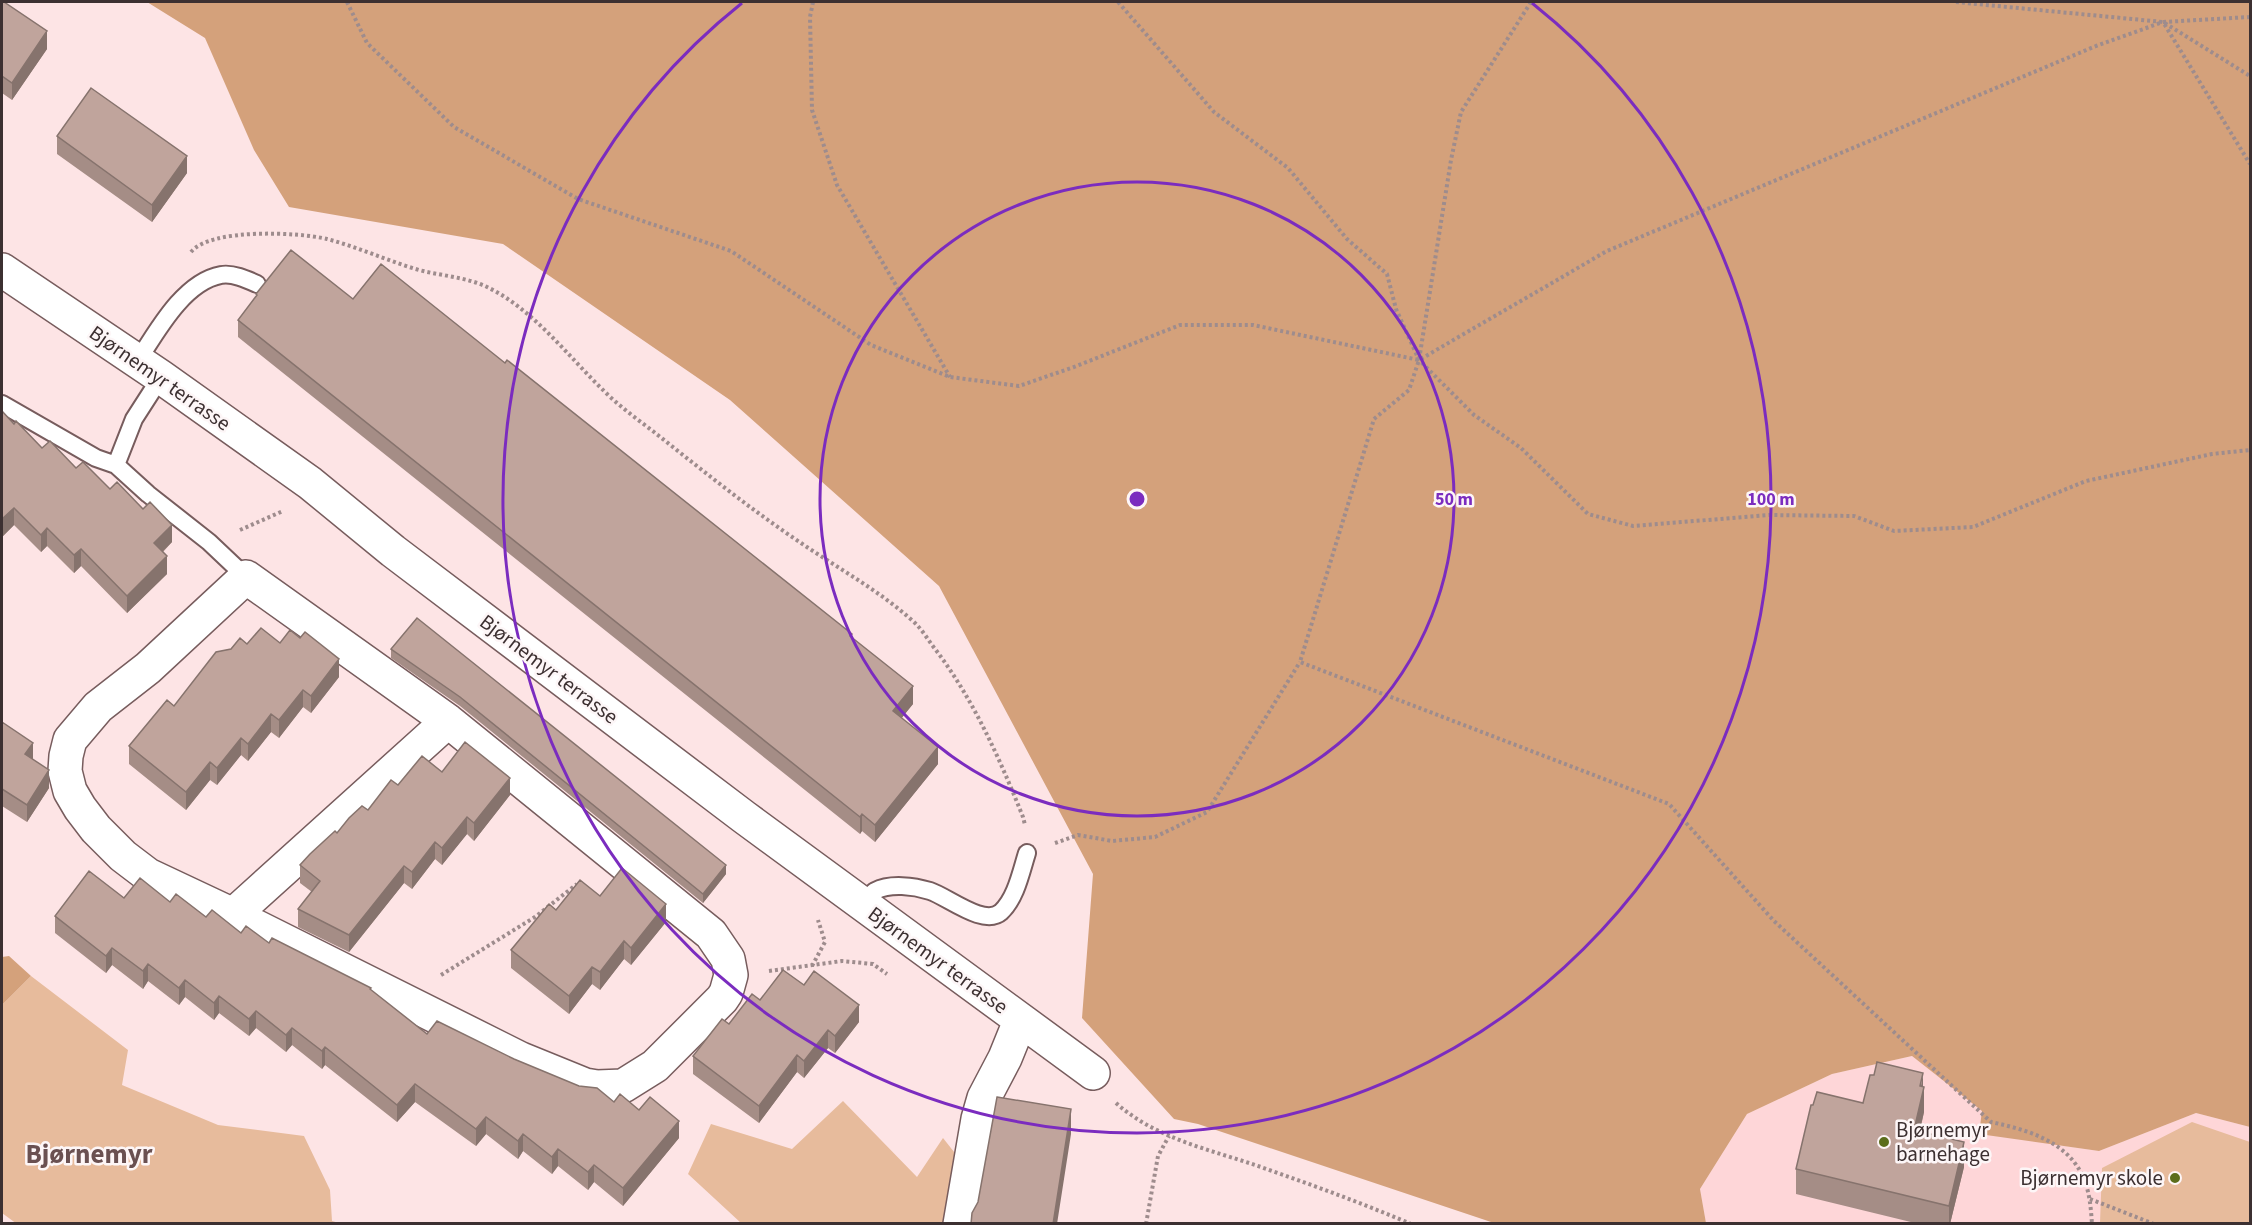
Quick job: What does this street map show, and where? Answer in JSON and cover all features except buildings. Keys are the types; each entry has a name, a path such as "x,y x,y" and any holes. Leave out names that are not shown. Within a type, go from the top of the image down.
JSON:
{"street":[{"name":"Bjørnemyr terrasse","path":"2,270 310,483 393,551 862,904 1093,1073"},
{"path":"246,577 448,721 711,934 728,959 731,975 726,993 655,1066 623,1086 597,1087 585,1085 521,1059 148,875 123,856 96,829 70,790 65,771 70,740 98,707 148,668 246,577"},
{"path":"233,915 448,721"},
{"path":"960,1224 978,1119 984,1098 1005,1058 1020,1021"}],"lane":[{"path":"116,465 170,312 192,290 209,279 223,275 240,277 257,284"},
{"path":"2,404 96,458 116,465 148,494 209,542 246,577"},
{"path":"862,904 876,891 894,886 929,891 982,916 992,916 1000,913 1008,903 1019,880 1027,853"}],"path":[{"path":"346,2 367,43 454,127 578,199 731,251 870,345 950,377 1018,386 1074,367 1180,325 1253,325 1419,360 1607,251 2064,59 2163,22"},
{"path":"813,2 810,17 812,110 837,184 950,377"},
{"path":"1118,2 1214,112 1288,168 1347,239 1388,274 1396,309 1419,360 1474,415 1521,448 1588,514 1633,526 1769,515 1854,516 1894,531 1973,527 2086,481 2212,454 2250,450"},
{"path":"189,255 195,247 208,240 221,237 252,234 327,239 422,270 458,277 488,288 511,302 607,394 654,432 798,542 882,597 916,625 953,671 1004,769 1023,816 1027,853 1078,835 1112,841 1155,837 1207,812 1300,662 1374,419 1409,390 1419,360 1451,160 1461,112 1531,2"},
{"path":"1956,2 2163,22 2250,17"},
{"path":"2163,22 2250,76"},
{"path":"2163,22 2250,164"},
{"path":"209,542 287,510 310,483"},
{"path":"1300,662 1669,804 1774,921 1992,1122 2041,1136 2061,1149 2075,1162 2085,1181 2090,1199 2092,1224"},
{"path":"405,1001 426,985 535,917 573,888 611,854"},
{"path":"731,975 842,961 873,964 890,975"},
{"path":"1093,1073 1109,1097 1132,1118 1152,1129 1287,1176 1411,1224"},
{"path":"1146,1224 1158,1156 1169,1136"},
{"path":"2090,1199 2154,1224"}],"shaded area":[{"path":"147,2 2250,2 2250,1127 2196,1113 2099,1151 1979,1134 1982,1111 1912,1056 1832,1074 1747,1114 1700,1189 1706,1223 1497,1224 1198,1124 1174,1119 1082,1018 1093,874 939,586 730,400 503,244 289,207 254,150 205,38"},
{"path":"9,956 31,976 2,1005 2,957"},
{"path":"31,976 128,1050 122,1085 218,1125 304,1136 330,1190 332,1221 339,1223 17,1224 2,1213 2,1005"},
{"name":"Bjørnemyr barnehage","path":"1912,1056 1983,1111 1979,1133 2099,1151 2196,1113 2250,1127 2250,1223 1706,1223 1700,1189 1747,1114 1832,1074"},
{"path":"843,1101 917,1177 943,1138 958,1157 946,1223 741,1223 688,1174 711,1124 792,1149"},
{"name":"Bjørnemyr skole","path":"2192,1122 2250,1142 2250,1223 2100,1223 2102,1168"}],"place":[{"name":"Bjørnemyr barnehage","path":"1884,1142"},
{"name":"Bjørnemyr skole","path":"2175,1178"}],"district":[{"name":"Bjørnemyr","path":"89,1154"}]}
